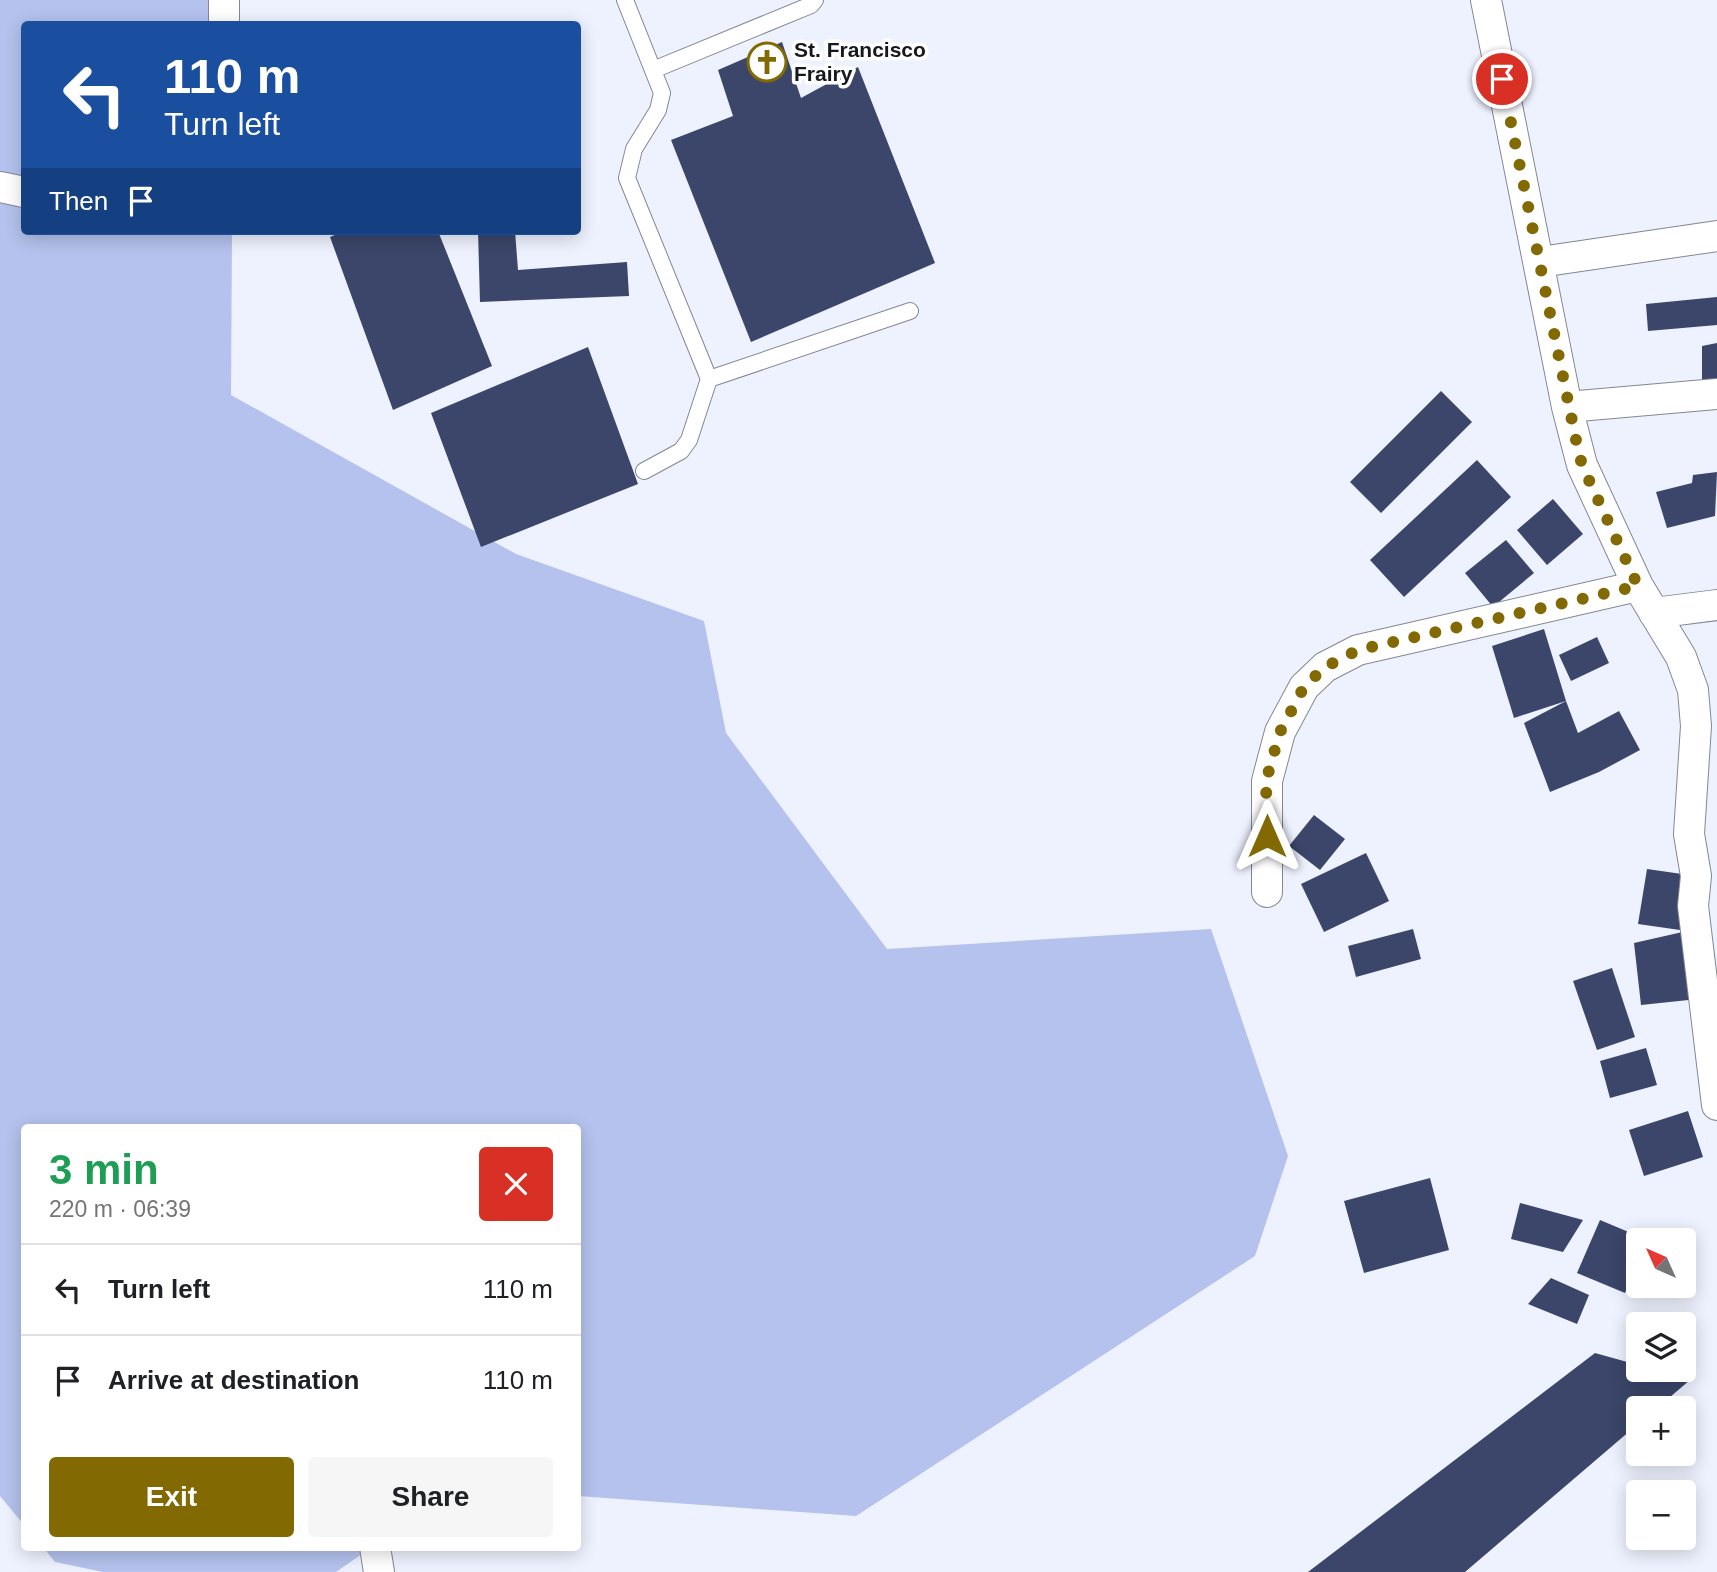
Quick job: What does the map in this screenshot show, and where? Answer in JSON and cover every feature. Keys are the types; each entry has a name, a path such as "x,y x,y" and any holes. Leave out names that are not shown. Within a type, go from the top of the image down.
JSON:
{"street":[{"path":"224,0 224,21"},
{"path":"1486,0 1567,407 1582,465 1638,586 1681,657 1693,690 1696,726 1689,834 1696,877 1693,906 1717,1105"},
{"path":"0,187 21,190"},
{"path":"1540,262 1717,236"},
{"path":"1567,407 1717,394"},
{"path":"1267,892 1266,781 1280,732 1304,687 1325,667 1358,650 1638,586"},
{"path":"1654,613 1717,605"},
{"path":"376,1551 379,1572"}],"lane":[{"path":"625,0 662,93 659,110 634,149 627,178 709,379 689,440 681,451 644,471"},
{"path":"653,69 811,5 815,0"},
{"path":"709,379 910,311"}],"shaded area":[{"path":"0,0 235,0 234,21 21,21 21,235 232,235 231,395 516,554 704,621 726,733 887,949 1211,929 1288,1156 1255,1256 856,1516 581,1496 581,1124 21,1124 21,1521 0,1496"},
{"path":"46,1551 366,1551 336,1572 103,1572 55,1562"}],"building":[{"name":"St. Francisco Frairy","path":"782,42 801,98 858,67 935,263 751,342 671,140 733,116 718,70"},
{"path":"440,235 492,366 393,410 330,237"},
{"path":"478,235 515,235 518,270 627,262 629,296 480,302"},
{"path":"1717,297 1717,325 1648,331 1646,304"},
{"path":"1717,343 1717,399 1702,402 1702,346"},
{"path":"588,347 638,484 481,547 431,413"},
{"path":"1441,391 1472,422 1381,513 1350,482"},
{"path":"1477,460 1511,497 1404,597 1370,560"},
{"path":"1717,472 1715,516 1667,528 1656,492 1692,483 1693,475"},
{"path":"1553,499 1583,534 1547,565 1517,530"},
{"path":"1506,540 1534,573 1493,607 1465,573"},
{"path":"1544,629 1566,701 1514,718 1492,646"},
{"path":"1597,637 1609,663 1571,681 1559,655"},
{"path":"1566,701 1578,733 1619,711 1640,750 1599,772 1550,792 1524,723"},
{"path":"1314,815 1345,839 1320,870 1289,846"},
{"path":"1366,853 1389,901 1324,932 1301,884"},
{"path":"1647,869 1696,876 1687,931 1638,924"},
{"path":"1413,929 1421,959 1356,977 1348,946"},
{"path":"1687,931 1698,999 1641,1005 1634,943"},
{"path":"1612,968 1635,1037 1597,1050 1573,981"},
{"path":"1646,1048 1657,1085 1610,1098 1600,1061"},
{"path":"1688,1111 1703,1157 1644,1176 1629,1130"},
{"path":"1430,1178 1449,1250 1364,1273 1344,1201"},
{"path":"1520,1203 1583,1220 1563,1252 1511,1239"},
{"path":"1600,1220 1626,1231 1625,1293 1577,1273"},
{"path":"1551,1278 1589,1295 1577,1324 1528,1304"},
{"path":"1595,1353 1626,1362 1626,1382 1688,1382 1671,1396 1626,1396 1626,1434 1465,1572 1308,1572"}],"place":[{"name":"St. Francisco Frairy","path":"767,62"}],"route":[{"path":"1267,836 1266,781 1280,732 1304,687 1325,667 1358,650 1638,586 1582,465 1567,407 1502,79"}]}
